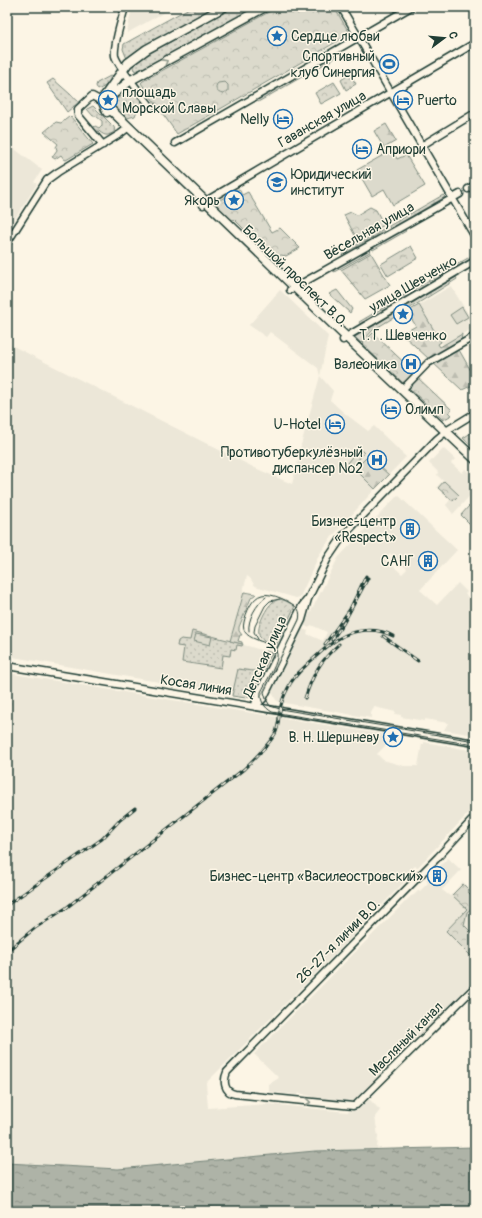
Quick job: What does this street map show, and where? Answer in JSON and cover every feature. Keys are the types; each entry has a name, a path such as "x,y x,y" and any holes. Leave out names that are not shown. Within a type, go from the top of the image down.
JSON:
{"main road":[{"path":"106,103 107,93 128,63 147,49 224,7"},
{"path":"106,103 111,96 131,80 264,7"},
{"name":"Большой проспект В.О.","path":"106,103 106,111 127,129 444,434 475,459"},
{"name":"Большой проспект В.О.","path":"345,339 402,390 475,466"}],"street":[{"path":"125,7 115,49 115,56 123,70 152,107"},
{"path":"341,7 475,237"},
{"path":"175,143 411,7"},
{"name":"Гаванская улица","path":"204,203 475,43"},
{"path":"103,145 77,112 78,109 92,96 106,103"},
{"path":"421,146 475,113"},
{"path":"7,243 47,180 127,129"},
{"path":"468,189 475,185"},
{"name":"Вёсельная улица","path":"292,289 460,194"},
{"name":"улица Шевченко","path":"345,339 475,262"},
{"path":"402,390 428,363 475,336"},
{"name":"Детская улица","path":"255,707 263,699 302,620 303,608 328,558 343,536 444,434 475,413"},
{"name":"Косая линия","path":"7,666 475,743"},
{"name":"26-27-я линии В.О.","path":"269,1098 232,1094 226,1089 225,1085 225,1076 227,1072 438,857 475,817"},
{"name":"Масляный канал","path":"269,1098 353,1106 361,1102 475,987"}],"shaded area":[{"path":"132,7 174,7 127,33"},
{"path":"7,143 42,170 34,182 37,184 11,225 7,224"},
{"path":"451,286 471,319 467,321 471,329 443,345 419,305"},
{"path":"280,290 328,336 320,376 318,368 270,332 266,337 249,325"},
{"path":"7,343 255,468 292,484 298,456 320,376 333,391 330,400 368,431 374,426 406,457 330,539 319,555 300,597 296,598 255,586 247,576 230,641 272,653 251,695 246,698 205,691 204,688 199,687 199,690 195,690 195,686 189,689 159,684 159,682 7,656"},
{"path":"443,448 455,459 451,463 462,473 465,469 475,478 475,490 453,514 446,505 450,500 437,487 443,481 437,475 438,472 429,463"},
{"path":"398,495 457,550 420,590 437,605 458,583 467,592 465,594 471,600 475,596 475,735 444,730 448,723 401,717 401,715 395,714 396,712 374,707 371,713 371,718 279,702 276,700 272,692 273,688 302,629 308,631 307,634 323,641 327,632 311,625 309,628 304,625 338,558","holes":["390,553 407,569 402,574 385,559"]},
{"path":"7,673 393,736 393,738 377,754 383,760 404,766 418,766 422,744 424,744 424,742 475,751 475,802 473,805 475,806 418,867 415,866 405,877 407,879 331,958 206,1083 208,1108 269,1104 347,1112 358,1110 369,1099 380,1110 375,1117 378,1136 377,1149 315,1151 118,1169 7,1163"},
{"path":"448,858 461,870 442,890 450,896 463,882 475,894 475,980 355,1102 316,1098 300,1093 297,1095 269,1092 269,1084 279,1078 254,1054 411,896 419,890 420,891 428,883 426,880"}],"green space":[{"path":"191,7 217,7 127,59 123,49 124,44"},
{"path":"233,7 254,7 143,68 136,71 134,70 134,64 147,55"},
{"path":"278,7 334,7 350,34 177,134 141,83"},
{"path":"333,55 335,58 258,102 256,100"},
{"path":"350,74 356,84 346,90 341,80"},
{"path":"112,75 113,76 107,85 98,90 96,86 97,83"},
{"path":"53,79 79,102 67,112 47,83"},
{"path":"225,82 228,85 228,91 223,94 216,90 216,86 218,83"},
{"path":"334,82 341,93 321,104 315,93"},
{"path":"134,90 149,109 147,111 140,109 135,116 127,118 114,107 114,103 116,99"},
{"path":"93,106 114,127 115,131 107,135 99,131 97,133 93,128 95,126 99,128 102,125 102,121 96,116 93,116 87,109"},
{"path":"71,117 93,144 66,160 61,155 55,159 52,157 57,150 56,147 58,144 44,132 56,122 61,123"},
{"path":"386,124 396,141 384,148 374,131"},
{"path":"392,150 397,159 406,155 425,186 393,205 384,189 372,196 357,170"},
{"path":"239,189 242,195 248,192 272,232 280,228 300,248 286,256 281,255 274,259 234,219 231,221 217,206 218,201"},
{"path":"443,195 445,197 390,229 389,226"},
{"path":"370,207 376,210 384,225 358,241 344,215 351,212 357,215"},
{"path":"385,228 386,230 344,254 343,252"},
{"path":"404,229 406,231 373,250 371,248"},
{"path":"411,246 418,258 388,276 381,264"},
{"path":"369,249 370,252 334,272 333,269"},
{"path":"371,253 390,285 365,299 341,270"},
{"path":"475,254 475,258 435,281 433,278"},
{"path":"456,277 457,279 407,310 405,307"},
{"path":"431,279 433,283 403,301 401,297"},
{"path":"337,290 352,309 350,313 329,294"},
{"path":"398,299 400,302 361,325 359,322"},
{"path":"419,305 441,342 438,344 440,347 462,334 461,341 429,359 402,334 416,326 407,312"},
{"path":"462,307 468,317 456,324 450,315"},
{"path":"401,309 403,312 373,330 361,343 355,337"},
{"path":"373,333 415,373 404,384 362,344"},
{"path":"458,348 475,378 475,384 462,390 432,362"},
{"path":"417,377 452,410 449,412 452,415 443,420 408,387"},
{"path":"474,431 475,434 475,449 463,438"},
{"path":"359,448 364,453 352,467 347,463"},
{"path":"368,456 389,475 375,489 355,469"},
{"path":"444,481 459,495 453,501 438,488"},
{"path":"469,506 475,511 475,529 461,515"},
{"path":"244,592 256,594 251,598 239,627 239,631 242,635 240,635 238,641 242,642 242,644 230,641"},
{"path":"280,599 295,606 276,645 264,641 259,634 259,630 261,620 268,607 274,601"},
{"path":"192,631 243,644 242,646 237,645 236,650 231,649 230,656 223,655 221,668 182,662 184,647 177,646 178,641 181,639 190,640"},
{"path":"196,634 212,637 210,645 194,641"},
{"path":"266,651 272,653 251,695 246,698 232,696 238,669 256,670"},
{"path":"463,884 475,899 475,906 467,912 464,925 475,936 475,957 473,958 446,931 467,909 452,895"}],"water":[{"path":"475,1147 475,1211 7,1211 7,1163 118,1169 315,1151"}],"tram line":[{"path":"475,741 280,709 270,706 264,692 300,616 298,609 295,606 281,598 266,594 258,596 252,602 245,618 244,629 247,634 266,643 276,651 277,658 273,670 261,692 263,704 272,712 475,745"},
{"path":"249,631 253,612 259,603 266,597"},
{"path":"259,641 254,632 255,626 265,606 270,601 280,599"}],"railway":[{"path":"325,644 350,609 366,576"},
{"path":"332,640 343,624 368,578"},
{"path":"7,951 35,928 66,908 244,769 265,748 275,734 278,726 282,702 290,684 298,673 327,646 344,636 358,631 373,630 393,636"},
{"path":"383,636 418,661"},
{"path":"305,698 318,668 339,644"},
{"path":"7,710 9,703"},
{"path":"7,905 102,839 120,820 135,808"}],"place":[{"name":"Сердце любви","path":"277,36"},
{"name":"Спортивный клуб Синергия","path":"389,64"},
{"name":"площадь Морской Славы","path":"108,100"},
{"name":"Puerto","path":"403,100"},
{"name":"Nelly","path":"283,119"},
{"name":"Априори","path":"362,149"},
{"name":"Юридический институт","path":"277,182"},
{"name":"Якорь","path":"234,200"},
{"name":"Т. Г. Шевченко","path":"403,314"},
{"name":"Валеоника","path":"411,364"},
{"name":"Олимп","path":"391,409"},
{"name":"U-Hotel","path":"335,424"},
{"name":"Противотуберкулёзный диспансер №2","path":"377,460"},
{"name":"Бизнес-центр «Respect»","path":"410,529"},
{"name":"САНГ","path":"428,561"},
{"name":"В. Н. Шершневу","path":"393,737"},
{"name":"Бизнес-центр «Василеостровский»","path":"437,876"}]}
